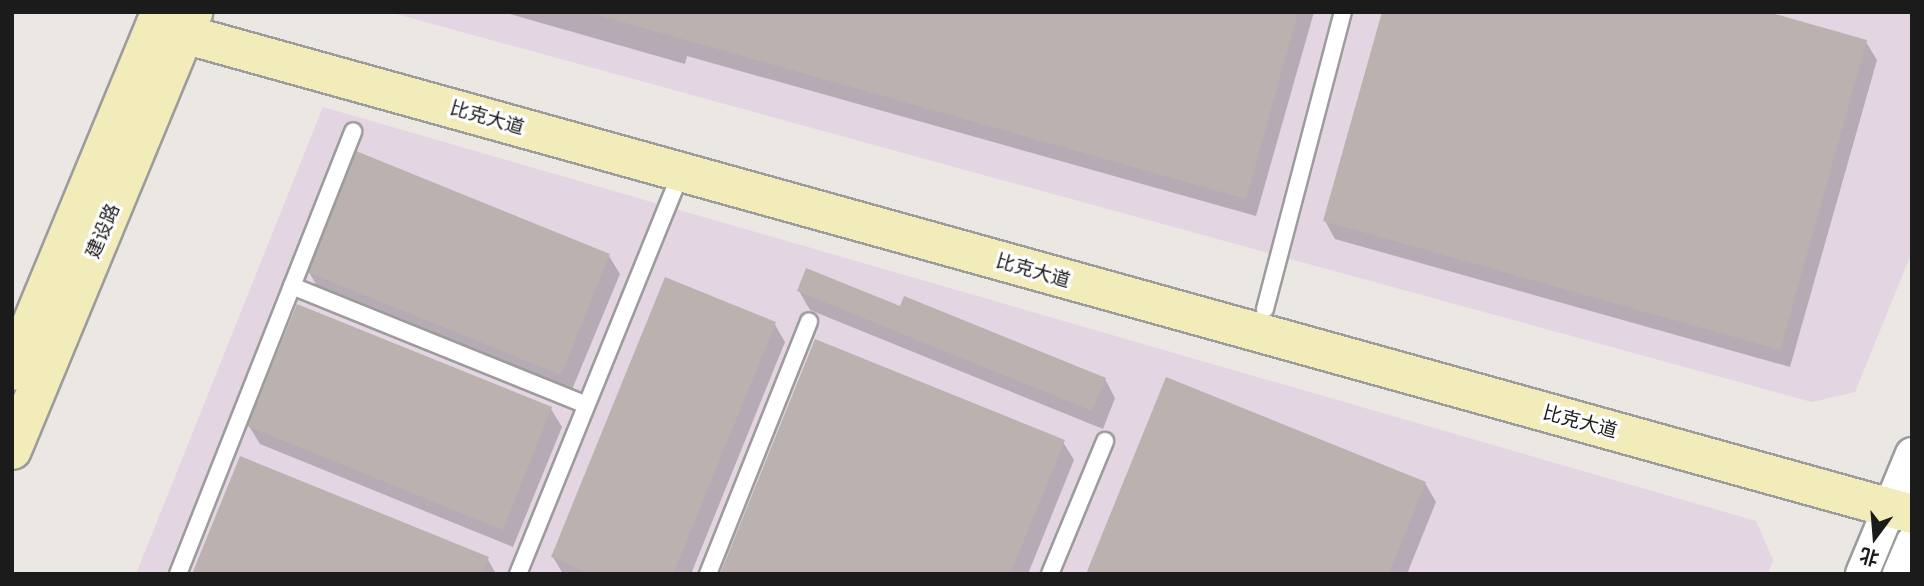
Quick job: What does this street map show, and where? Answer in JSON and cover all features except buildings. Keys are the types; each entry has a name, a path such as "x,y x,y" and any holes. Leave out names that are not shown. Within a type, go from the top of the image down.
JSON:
{"main road":[{"name":"比克大道","path":"179,19 1265,309 1905,490"},
{"name":"比克大道","path":"179,19 681,172 1905,490"},
{"name":"建设路","path":"12,371 179,19"},
{"name":"建设路","path":"12,450 179,19"}],"street":[{"path":"1862,574 1905,490"},
{"path":"1899,574 1912,543"}],"lane":[{"path":"1265,309 1343,12"},
{"path":"178,574 353,131"},
{"path":"536,574 519,571 681,172"},
{"path":"292,286 586,405"},
{"path":"708,574 808,321"},
{"path":"1050,574 1105,441"}],"shaded area":[{"path":"389,12 1912,12 1912,252 1855,392 1812,402"},
{"path":"323,107 1756,521 1773,560 1768,574 136,574"}]}
